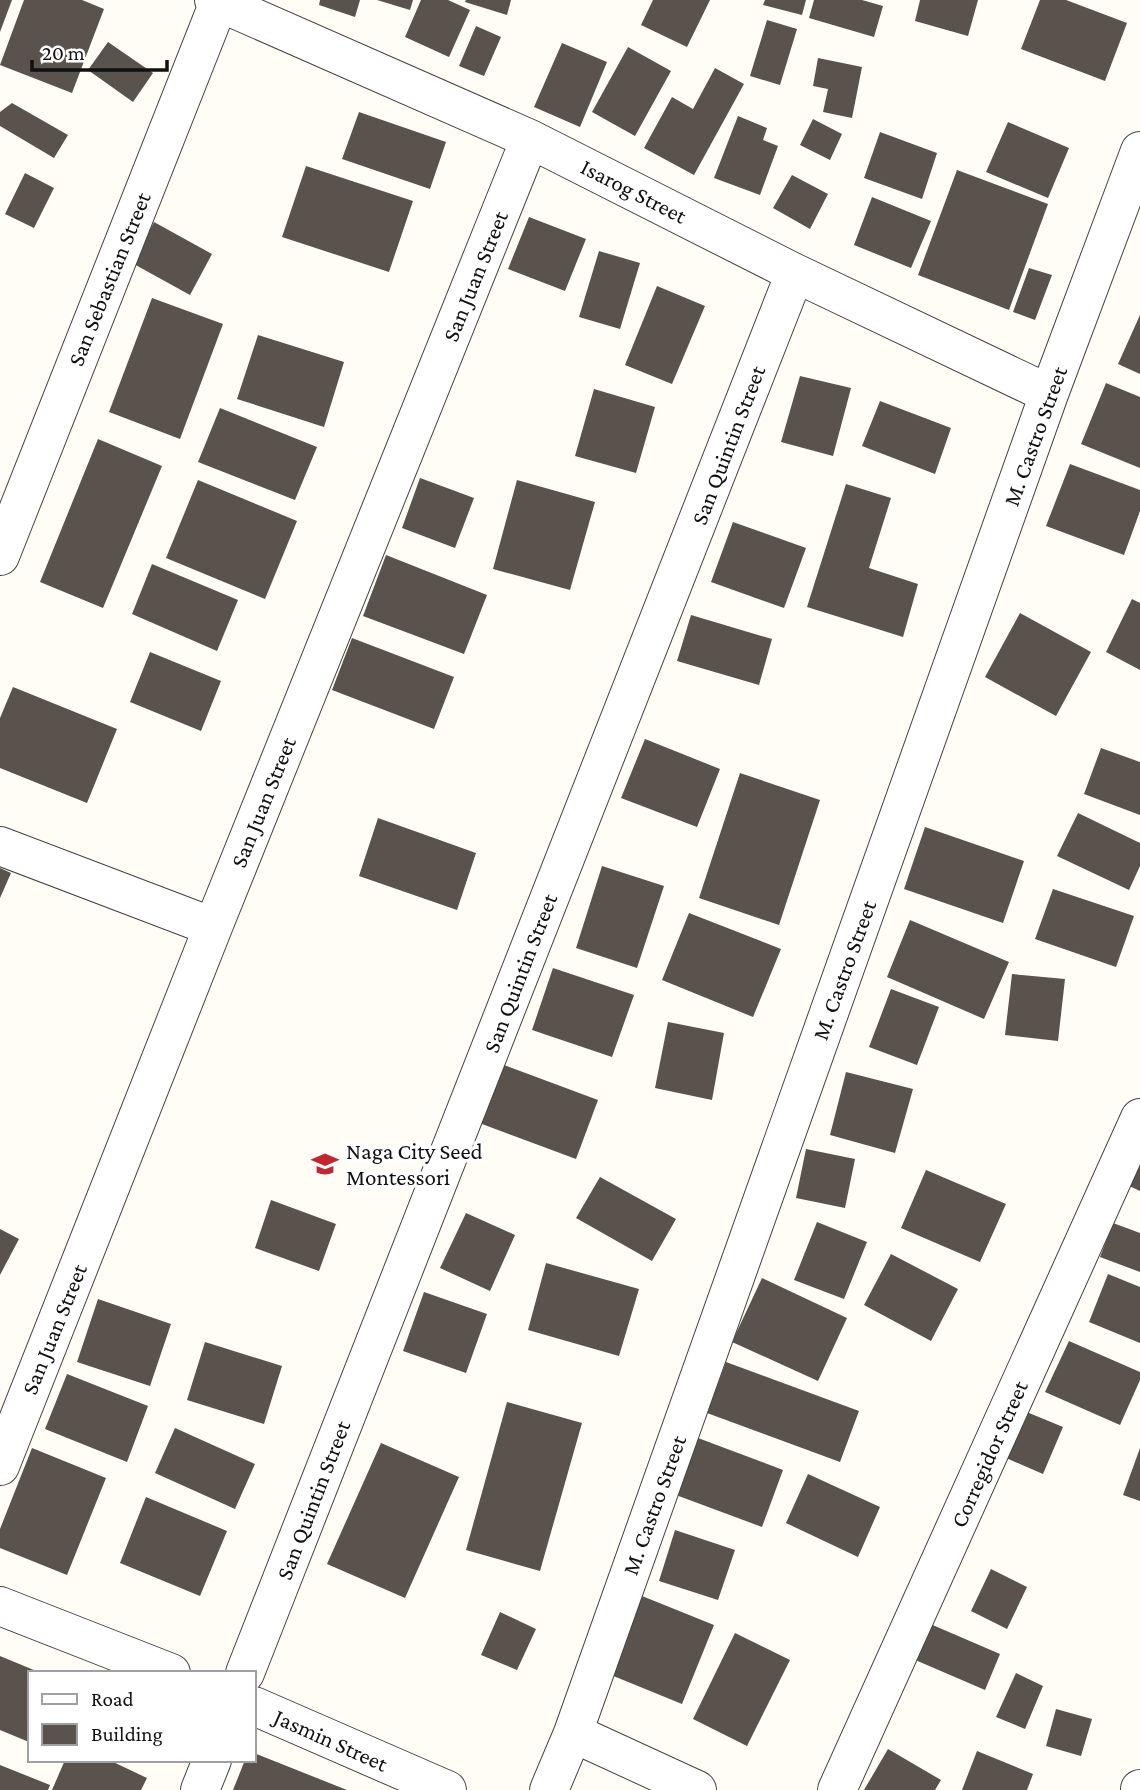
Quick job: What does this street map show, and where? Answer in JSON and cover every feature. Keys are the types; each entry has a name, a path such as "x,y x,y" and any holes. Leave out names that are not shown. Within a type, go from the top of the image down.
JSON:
{"street":[{"name":"Isarog Street","path":"216,1 530,139 795,273 1049,394"},
{"name":"San Sebastian Street","path":"0,556 216,1"},
{"name":"San Juan Street","path":"0,1466 213,927 530,139"},
{"name":"M. Castro Street","path":"549,1790 573,1734 1049,394 1140,151"},
{"name":"San Quintin Street","path":"246,1671 795,273"},
{"path":"0,846 213,927"},
{"name":"Corregidor Street","path":"837,1790 1140,1118"},
{"path":"0,1606 166,1671"},
{"name":"Jasmin Street","path":"256,1707 447,1790"},
{"path":"573,1734 697,1790"},
{"path":"200,1790 211,1762"}],"building":[{"path":"0,0 12,0 0,32"},
{"path":"24,0 82,0 104,9 72,93 0,65"},
{"path":"320,0 360,0 355,17 319,5"},
{"path":"377,0 413,0 410,10"},
{"path":"421,0 448,0 470,10 449,57 405,37"},
{"path":"511,0 507,15 465,2"},
{"path":"653,0 710,0 687,47 641,25"},
{"path":"765,0 806,0 802,15 763,5"},
{"path":"814,0 862,0 883,6 874,37 809,18"},
{"path":"920,0 978,0 968,36 915,21"},
{"path":"1040,0 1066,0 1127,23 1105,81 1021,49"},
{"path":"767,20 797,29 780,85 750,76"},
{"path":"476,26 501,37 484,76 459,66"},
{"path":"108,42 153,73 133,102 88,70"},
{"path":"562,43 607,62 580,127 534,107"},
{"path":"628,47 671,71 635,136 592,112"},
{"path":"818,58 862,67 852,118 823,112 828,89 813,86"},
{"path":"715,68 744,84 694,175 644,148 672,97 693,109"},
{"path":"12,103 68,135 54,158 0,126 0,112"},
{"path":"359,112 446,142 430,189 342,159"},
{"path":"738,116 767,128 763,140 778,146 760,195 714,178"},
{"path":"813,119 842,134 830,160 800,145"},
{"path":"1008,122 1069,148 1048,198 986,172"},
{"path":"880,132 937,153 922,199 864,178"},
{"path":"306,166 413,201 389,272 282,237"},
{"path":"957,170 1048,204 1009,310 918,275"},
{"path":"25,173 54,188 34,228 5,214"},
{"path":"792,175 828,194 810,229 773,208"},
{"path":"872,197 931,221 911,268 854,245"},
{"path":"529,217 586,239 565,291 508,269"},
{"path":"154,222 212,254 190,295 132,263"},
{"path":"599,251 640,263 620,329 579,317"},
{"path":"1029,268 1052,275 1035,320 1013,312"},
{"path":"657,286 705,306 672,384 625,365"},
{"path":"152,298 223,324 180,439 109,412"},
{"path":"1140,315 1140,374 1118,364"},
{"path":"258,335 344,362 324,427 237,399"},
{"path":"800,376 851,388 833,456 781,442"},
{"path":"1106,383 1140,397 1140,468 1081,444"},
{"path":"594,389 655,407 636,473 575,456"},
{"path":"880,401 951,428 935,474 862,446"},
{"path":"220,408 317,447 295,500 198,462"},
{"path":"98,439 162,466 103,608 40,582"},
{"path":"1070,464 1140,490 1140,511 1124,555 1046,526"},
{"path":"420,478 474,498 455,548 402,528"},
{"path":"198,480 297,521 265,599 166,558"},
{"path":"517,480 595,502 570,590 493,569"},
{"path":"846,484 891,498 869,568 918,584 903,637 807,607"},
{"path":"733,522 806,548 784,608 711,582"},
{"path":"386,555 487,595 464,654 363,616"},
{"path":"152,564 238,600 217,651 132,614"},
{"path":"1132,599 1140,603 1140,670 1106,652"},
{"path":"1020,613 1091,652 1056,716 985,677"},
{"path":"691,615 772,639 759,685 677,661"},
{"path":"352,638 454,677 434,729 332,690"},
{"path":"150,652 221,681 201,731 130,702"},
{"path":"13,687 117,729 87,803 0,768 0,718"},
{"path":"645,739 720,769 697,827 621,798"},
{"path":"1101,748 1140,762 1140,815 1084,794"},
{"path":"740,773 820,800 779,925 699,898"},
{"path":"1078,813 1140,843 1140,866 1129,890 1057,856"},
{"path":"378,818 476,853 457,910 359,876"},
{"path":"925,827 1024,861 1003,923 904,889"},
{"path":"602,866 664,886 637,968 576,948"},
{"path":"0,868 11,873 0,898"},
{"path":"1053,889 1134,916 1116,967 1035,939"},
{"path":"689,913 781,949 753,1017 662,980"},
{"path":"910,920 1009,962 984,1019 887,977"},
{"path":"553,968 634,995 612,1057 532,1030"},
{"path":"1012,974 1065,979 1058,1041 1005,1035"},
{"path":"891,989 939,1007 917,1065 869,1047"},
{"path":"668,1022 724,1033 712,1100 655,1088"},
{"path":"496,1062 598,1100 576,1159 474,1121"},
{"path":"846,1072 913,1089 895,1153 830,1135"},
{"path":"1140,1133 1140,1191 1127,1185"},
{"path":"806,1149 855,1159 845,1208 796,1198"},
{"path":"926,1170 1006,1204 980,1262 901,1228"},
{"path":"600,1177 676,1219 652,1261 576,1218"},
{"path":"271,1200 336,1224 319,1271 255,1248"},
{"path":"466,1213 515,1235 490,1291 440,1268"},
{"path":"817,1222 867,1242 844,1299 794,1280"},
{"path":"1113,1223 1140,1233 1140,1272 1100,1257"},
{"path":"0,1229 19,1239 0,1275"},
{"path":"891,1254 958,1289 931,1341 864,1305"},
{"path":"546,1263 639,1289 619,1356 528,1330"},
{"path":"1108,1274 1140,1287 1140,1343 1089,1322"},
{"path":"762,1278 847,1318 818,1381 732,1342"},
{"path":"424,1292 487,1314 466,1373 403,1351"},
{"path":"98,1299 171,1324 150,1386 77,1362"},
{"path":"1069,1341 1140,1372 1140,1380 1120,1425 1045,1392"},
{"path":"205,1342 282,1366 264,1424 187,1400"},
{"path":"726,1362 859,1411 840,1462 707,1413"},
{"path":"67,1374 148,1406 127,1462 45,1429"},
{"path":"507,1402 582,1423 540,1571 466,1550"},
{"path":"1017,1408 1063,1427 1043,1474 997,1454"},
{"path":"175,1428 255,1464 235,1509 155,1473"},
{"path":"698,1438 783,1470 762,1527 676,1495"},
{"path":"381,1443 459,1477 405,1598 327,1564"},
{"path":"32,1448 106,1478 67,1575 0,1548 0,1529"},
{"path":"1140,1448 1140,1501 1123,1495"},
{"path":"808,1474 880,1507 858,1557 786,1523"},
{"path":"146,1497 227,1531 200,1596 120,1563"},
{"path":"675,1530 735,1550 718,1600 659,1581"},
{"path":"991,1569 1027,1587 1007,1629 971,1611"},
{"path":"642,1596 714,1625 682,1704 611,1675"},
{"path":"500,1612 536,1629 517,1670 481,1655"},
{"path":"928,1623 1000,1654 985,1690 913,1659"},
{"path":"735,1633 790,1660 747,1746 693,1719"},
{"path":"0,1656 36,1671 28,1671 28,1742 0,1730"},
{"path":"1016,1673 1043,1686 1025,1729 996,1717"},
{"path":"1056,1709 1092,1719 1081,1756 1046,1746"},
{"path":"888,1749 941,1780 935,1790 864,1790"},
{"path":"977,1751 1033,1774 1027,1790 962,1790"},
{"path":"256,1754 347,1790 233,1790 244,1762 256,1762"},
{"path":"64,1762 113,1762 147,1778 141,1790 52,1790"},
{"path":"0,1765 50,1785 48,1790 0,1790"}],"place":[{"name":"Naga City Seed Montessori","path":"325,1164"}]}
